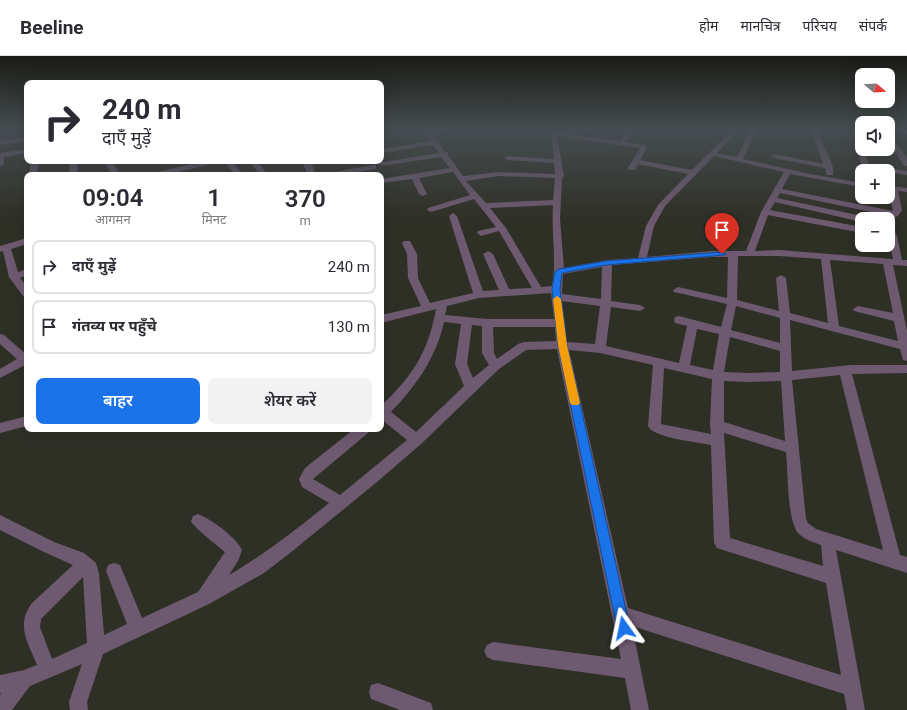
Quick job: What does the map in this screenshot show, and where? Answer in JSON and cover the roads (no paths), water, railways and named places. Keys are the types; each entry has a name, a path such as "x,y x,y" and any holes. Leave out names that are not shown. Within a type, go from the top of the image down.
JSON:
{"street":[{"path":"384,164 411,160"},
{"path":"448,160 461,179 502,228 538,290"},
{"path":"533,160 558,161 560,176 556,219 559,272 556,293 562,345 621,614 640,710"},
{"path":"637,160 634,164 694,173"},
{"path":"642,260 650,226 656,214 662,205 707,160"},
{"path":"739,160 855,184"},
{"path":"790,160 829,168"},
{"path":"826,160 831,180"},
{"path":"864,160 867,166 907,173"},
{"path":"168,172 201,164"},
{"path":"230,164 237,172"},
{"path":"255,164 262,172"},
{"path":"345,172 373,167"},
{"path":"384,181 454,170"},
{"path":"750,253 765,212 788,171"},
{"path":"461,179 499,174 560,176"},
{"path":"414,176 423,194"},
{"path":"895,188 907,190"},
{"path":"777,190 895,214 898,212 895,201"},
{"path":"431,210 476,196"},
{"path":"772,199 855,217"},
{"path":"485,206 557,202"},
{"path":"765,212 855,229"},
{"path":"452,216 479,295"},
{"path":"481,233 502,228"},
{"path":"24,241 3,248 14,277 24,290"},
{"path":"407,243 412,254 413,278 427,307"},
{"path":"895,246 903,263"},
{"path":"559,272 606,263 750,253 825,256 903,263"},
{"path":"488,254 505,292"},
{"path":"733,254 732,302 724,332 718,376 716,425 721,491 722,543 833,577"},
{"path":"825,256 834,328"},
{"path":"887,261 907,357"},
{"path":"600,349 606,303 606,263"},
{"path":"14,277 24,273"},
{"path":"781,278 786,375 799,520 803,528 812,535 901,563"},
{"path":"384,318 479,295 538,290 640,308"},
{"path":"678,290 732,302 904,346"},
{"path":"384,411 422,367 433,344 442,304"},
{"path":"858,309 898,318"},
{"path":"439,318 487,323 559,324"},
{"path":"467,320 461,364 463,371 472,387"},
{"path":"679,320 784,348"},
{"path":"487,323 488,353 495,366"},
{"path":"684,368 693,324"},
{"path":"2,342 24,359"},
{"path":"0,684 24,679 48,670 203,598 258,567 342,503 416,440 495,366 522,347 528,345 562,345 600,349 718,376 738,378 845,370 907,369"},
{"path":"0,374 24,362"},
{"path":"659,363 654,426 659,429 717,441"},
{"path":"845,370 901,563"},
{"path":"384,415 416,440"},
{"path":"0,428 24,422"},
{"path":"716,425 793,449"},
{"path":"342,503 308,483 306,479 310,472 359,432"},
{"path":"198,521 208,527 234,550 232,556 203,598"},
{"path":"0,522 49,547 78,559 90,569 96,648 78,702 79,710"},
{"path":"829,540 828,549 856,710"},
{"path":"48,670 31,627 33,616 80,569 82,563"},
{"path":"114,571 138,629"},
{"path":"621,614 851,687"},
{"path":"493,651 632,670"},
{"path":"0,710 24,679"},
{"path":"378,692 424,710"}]}
